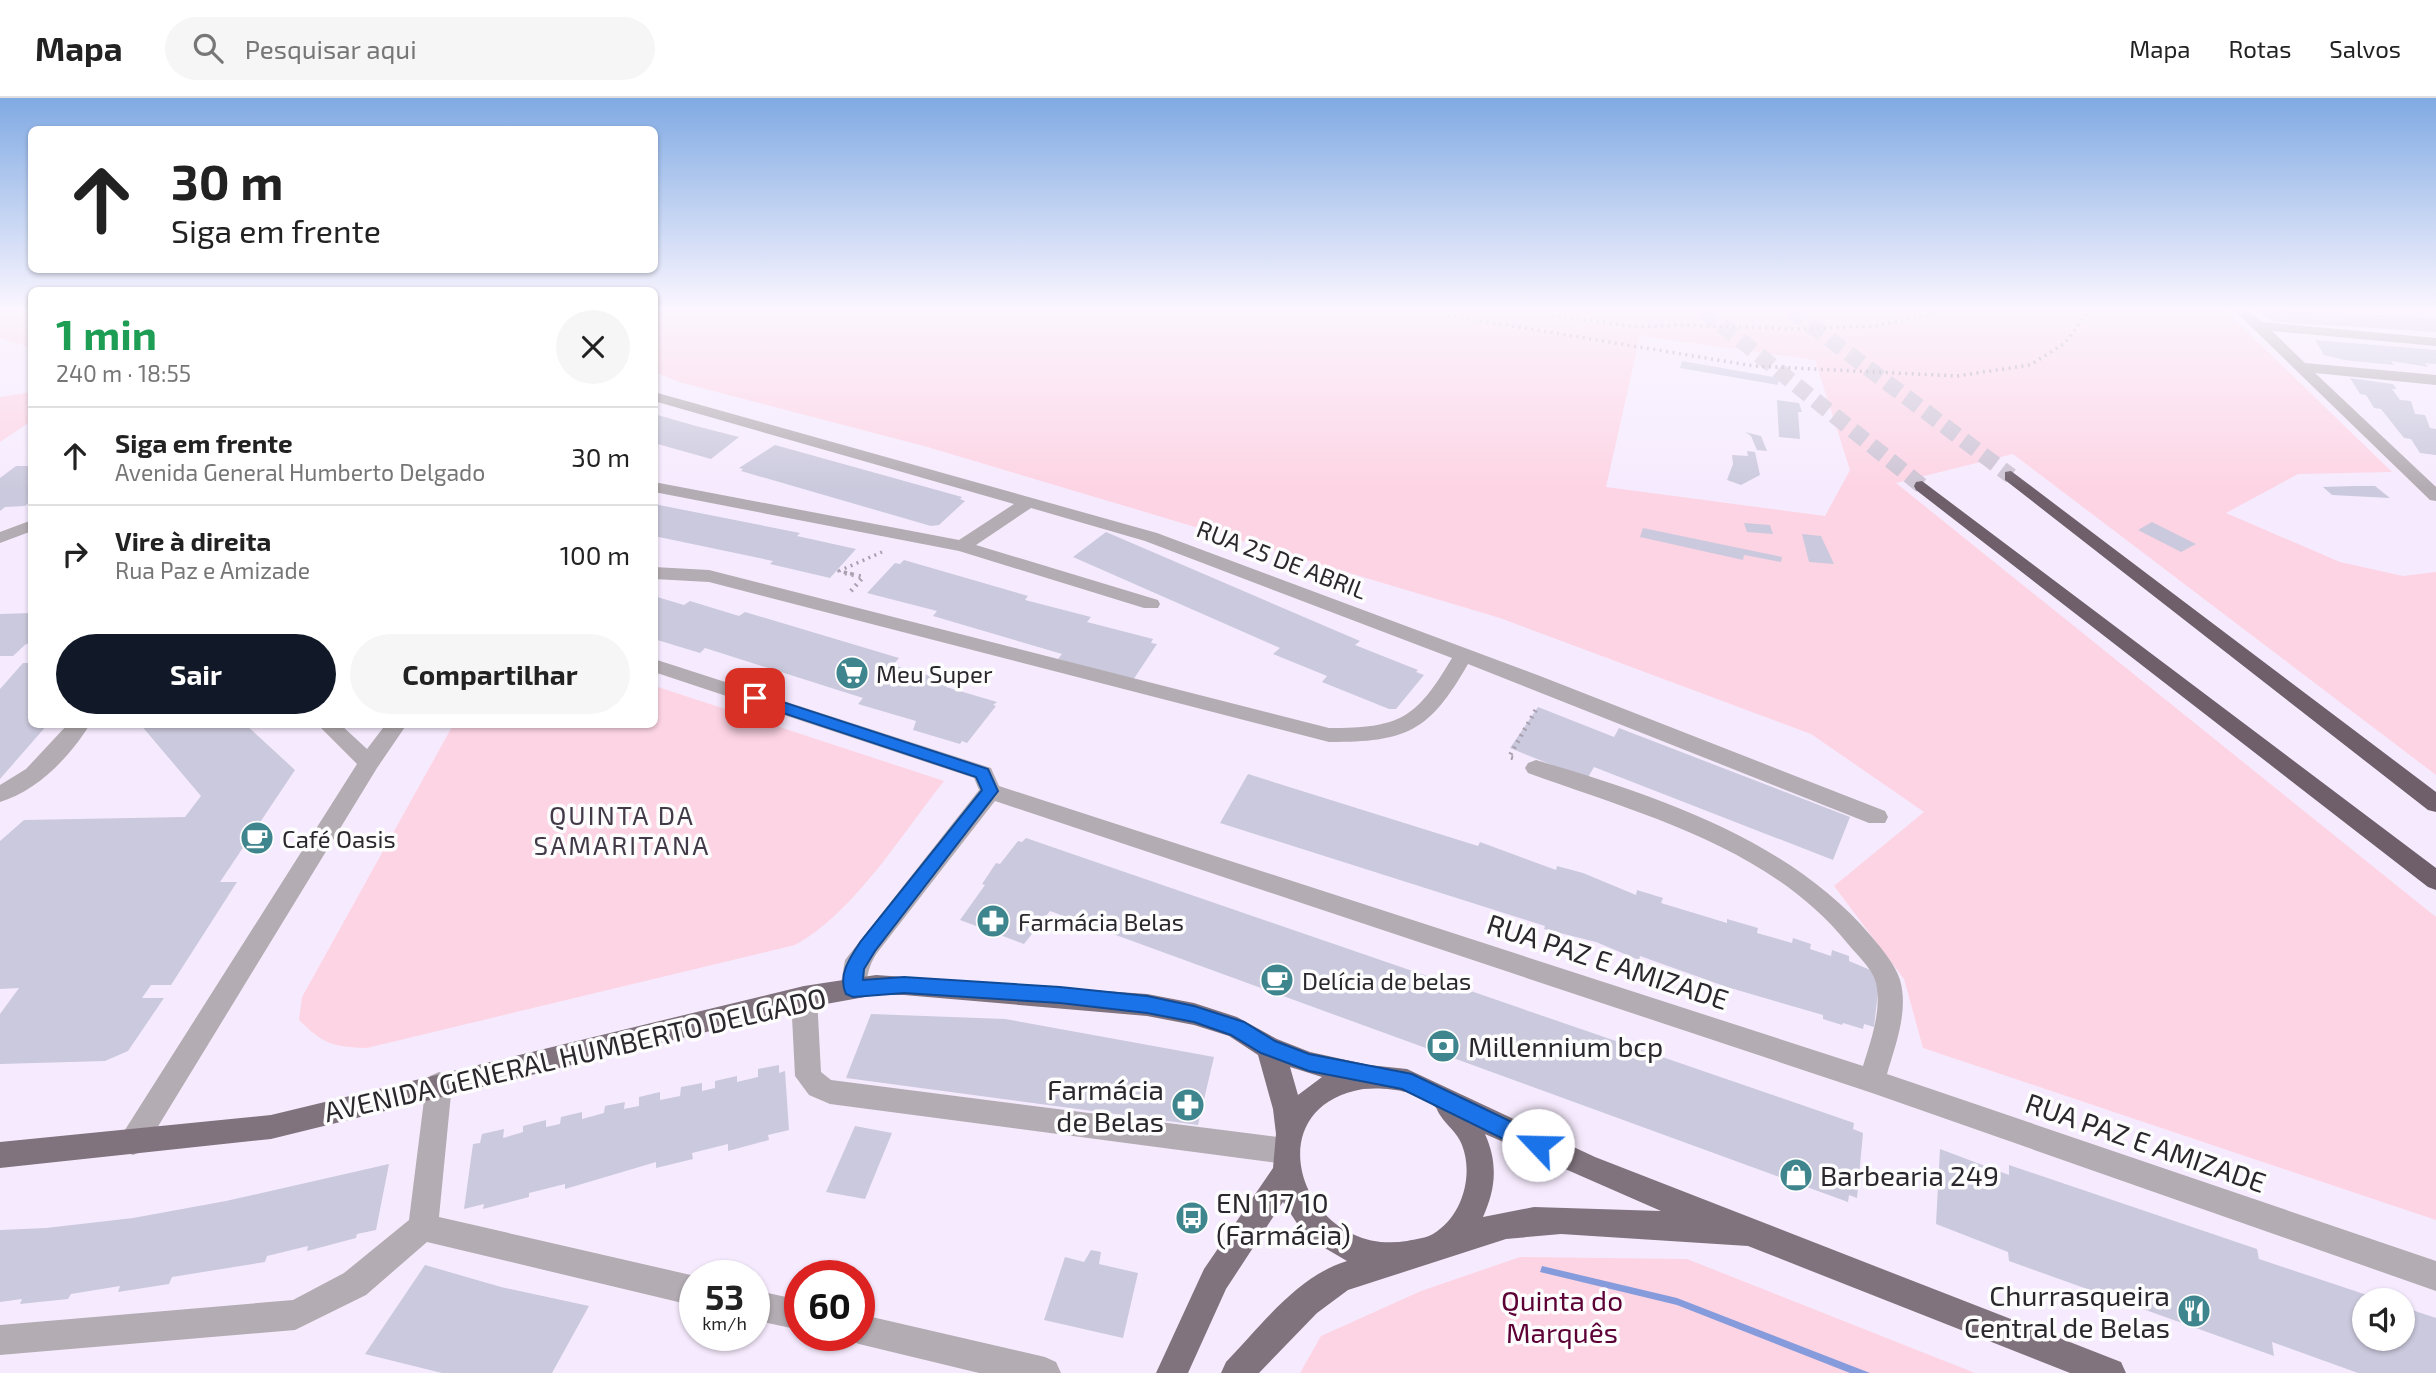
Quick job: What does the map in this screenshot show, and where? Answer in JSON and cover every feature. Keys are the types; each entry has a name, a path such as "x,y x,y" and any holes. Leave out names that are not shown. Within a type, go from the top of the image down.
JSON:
{"highway":[{"path":"2011,476 2436,804"},
{"path":"1922,486 2436,881"}],"main road":[{"name":"AVENIDA GENERAL HUMBERTO DELGADO","path":"0,1155 271,1127 804,997 853,989 904,985 1147,1004 1194,1014 1237,1028 1268,1047 1309,1063 1375,1076"},
{"path":"1268,1047 1281,1074 1287,1099 1287,1153 1296,1202 1316,1228 1343,1247 1376,1257 1409,1257"},
{"path":"1172,1373 1215,1279 1287,1153 1302,1110 1321,1092 1346,1080 1375,1076 1405,1080 1513,1135 2110,1373"},
{"path":"1434,1093 1458,1114 1475,1141 1482,1170 1478,1200 1463,1227 1439,1247"},
{"path":"1237,1373 1306,1302 1340,1278 1495,1228 1524,1222 1580,1219 1753,1232"}],"street":[{"path":"2307,370 2436,496"},
{"path":"2329,370 2436,380"},
{"name":"RUA 25 DE ABRIL","path":"658,397 1150,537 1549,687 1877,817"},
{"path":"658,488 962,546 1151,604"},
{"path":"962,546 1027,503"},
{"path":"0,538 28,527"},
{"path":"658,573 709,576 1329,735 1373,736 1411,725 1433,706 1463,656"},
{"path":"658,666 982,773 990,791 868,946 854,967 853,989"},
{"path":"0,794 9,791 50,759 77,728"},
{"path":"331,728 369,763"},
{"path":"132,1142 369,763 394,728"},
{"path":"1536,768 1724,838 1807,886 1857,934 1888,980 1889,1020 1872,1081"},
{"name":"RUA PAZ E AMIZADE","path":"990,791 1872,1081 2436,1276"},
{"path":"804,997 808,1076 818,1087 830,1092 1287,1153"},
{"path":"0,1340 295,1315 355,1284 423,1227 439,1084"},
{"path":"423,1227 679,1287"},
{"path":"875,1333 1045,1373"}],"path":[{"path":"1825,370 1957,376 2000,370"},
{"path":"835,609 863,577 839,571 884,551 859,544 869,529"},
{"path":"1536,768 1509,757 1549,687"}],"green space":[{"path":"658,370 1632,370 1606,487 1825,516 1850,470 1818,370 2286,370 2392,472 2298,474 2226,513 2340,562 2403,576 2436,572 2436,775 2013,454 1896,483 2436,917 2436,1220 1923,1048 1904,979 1834,886 1924,812 1811,734 1500,618 924,446 679,382 658,373"},
{"path":"28,392 28,423 0,442 0,397"},
{"path":"658,687 944,781 857,893 817,931 795,945 367,1048 329,1043 315,1034 299,1020 302,997 451,728 658,728"},
{"name":"Quinta do Marquês","path":"1520,1257 1687,1259 1975,1373 1300,1373 1321,1336 1421,1291"}],"water":[{"path":"1542,1266 1677,1298 1870,1373 1850,1373 1677,1305 1540,1272"}],"building":[{"path":"1689,370 1730,370 1779,378 1778,385"},
{"path":"2350,378 2393,384 2397,389 2392,389 2400,400 2411,401 2415,414 2425,415 2430,428 2436,429 2436,455 2420,453 2411,439 2404,438 2381,409 2374,408 2366,395 2360,394"},
{"path":"1777,400 1799,403 1802,412 1798,412 1800,439 1779,437"},
{"path":"658,415 739,437 711,459 658,444"},
{"path":"1745,432 1761,436 1767,451 1757,450 1751,436"},
{"path":"775,445 962,497 960,499 965,501 939,525 931,526 741,471 743,469 739,468"},
{"path":"1747,451 1755,452 1760,475 1741,485 1727,480 1733,464 1732,455 1748,456"},
{"path":"16,466 28,466 28,503 5,507 0,511 0,478"},
{"path":"2375,486 2390,498 2332,495 2323,487"},
{"path":"658,505 800,533 797,536 856,549 830,578 770,564 773,561 658,537"},
{"path":"2152,522 2196,544 2181,552 2138,530"},
{"path":"1744,523 1770,525 1773,534 1747,532"},
{"path":"1643,528 1782,557 1781,562 1744,555 1743,560 1640,537"},
{"path":"1106,532 1360,641 1355,645 1418,670 1416,672 1424,675 1396,709 1389,709 1322,682 1327,676 1273,654 1280,648 1073,557"},
{"path":"1802,534 1821,536 1834,564 1809,562"},
{"path":"904,560 1028,596 1025,600 1091,617 1087,622 1153,639 1151,643 1157,644 1133,680 1058,659 1062,654 933,616 937,611 867,593 895,563 900,564"},
{"path":"658,597 684,605 690,601 739,616 745,612 899,658 893,665 950,682 946,687 997,702 967,743 962,741 960,744 913,730 916,721 858,704 863,698 705,648 700,653 658,640"},
{"path":"28,613 28,644 13,656 0,656 0,614"},
{"path":"23,663 28,663 28,728 45,728 0,779 0,689"},
{"path":"1538,707 1614,737 1619,728 1850,817 1833,860 1594,767 1587,779 1510,748"},
{"path":"143,728 249,728 295,770 220,882 237,882 171,985 151,985 142,998 164,998 128,1051 105,1061 0,1064 0,1014 19,988 0,989 0,841 24,820 185,817 201,796"},
{"path":"1248,774 1478,846 1480,842 1556,870 1557,866 1583,873 1636,895 1637,890 1663,898 1661,903 1727,923 1727,919 1758,928 1757,933 1792,943 1793,938 1811,944 1810,949 1831,956 1832,950 1849,956 1849,961 1880,974 1874,1027 1864,1024 1863,1029 1843,1023 1842,1025 1823,1019 1823,1015 1727,987 1640,956 1639,960 1596,942 1544,929 1545,926 1220,823"},
{"path":"1026,838 1854,1123 1853,1129 1863,1133 1857,1198 1849,1195 1848,1202 1050,911 1024,944 960,920 985,885 982,884 996,863 1000,864 1018,841 1022,842"},
{"path":"871,1014 1005,1019 1214,1057 1198,1125 846,1078"},
{"path":"779,1065 779,1073 785,1071 789,1130 768,1135 769,1140 728,1151 728,1144 692,1153 693,1159 656,1168 656,1162 565,1189 565,1184 483,1209 484,1204 464,1209 473,1144 480,1143 482,1134 504,1129 503,1138 523,1132 523,1126 546,1120 546,1127 560,1124 561,1117 582,1112 582,1119 604,1113 605,1106 625,1102 624,1109 639,1106 639,1097 660,1092 660,1100 680,1096 681,1087 702,1083 702,1091 715,1088 715,1081 737,1076 737,1082 758,1077 758,1069"},
{"path":"855,1126 892,1133 865,1199 826,1192"},
{"path":"1940,1149 2009,1175 2009,1165 2257,1249 2259,1259 2352,1290 2352,1351 2415,1351 2415,1311 2436,1318 2436,1373 2358,1373 2272,1342 2274,1356 2009,1261 2008,1252 1936,1224"},
{"path":"389,1164 376,1230 357,1234 356,1238 307,1251 308,1246 267,1256 265,1262 172,1277 169,1284 118,1292 120,1286 71,1294 68,1299 20,1304 22,1299 0,1302 0,1230 46,1228 133,1218 226,1201"},
{"path":"1091,1250 1101,1252 1099,1264 1138,1273 1123,1338 1044,1320 1065,1257 1084,1262"},
{"path":"425,1265 501,1287 589,1306 552,1373 442,1373 365,1354"}],"tunnel":[{"path":"1777,370 1922,486"},
{"path":"1870,370 2011,476"}],"place":[{"name":"Meu Super","path":"852,673"},
{"name":"Café Oasis","path":"257,838"},
{"name":"Farmácia Belas","path":"993,921"},
{"name":"Delícia de belas","path":"1277,980"},
{"name":"Millennium bcp","path":"1443,1046"},
{"name":"Farmácia de Belas","path":"1188,1105"},
{"name":"Barbearia 249","path":"1796,1175"},
{"name":"EN 117 10 (Farmácia)","path":"1192,1218"},
{"name":"Churrasqueira Central de Belas","path":"2194,1311"}],"district":[{"name":"QUINTA DA SAMARITANA","path":"622,829"}],"route":[{"path":"755,698 982,773 990,791 868,946 854,967 853,989 876,985 904,985 1060,995 1147,1004 1194,1014 1237,1028 1268,1047 1309,1063 1405,1080 1538,1145"}]}
